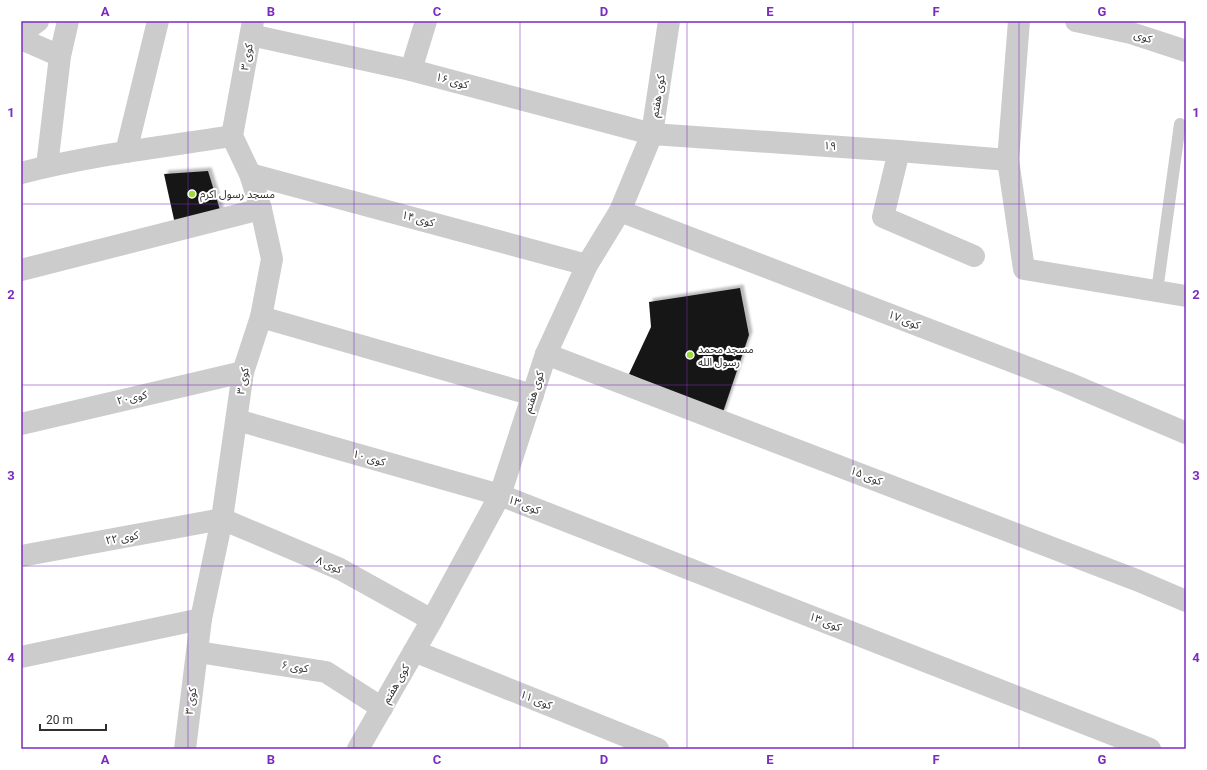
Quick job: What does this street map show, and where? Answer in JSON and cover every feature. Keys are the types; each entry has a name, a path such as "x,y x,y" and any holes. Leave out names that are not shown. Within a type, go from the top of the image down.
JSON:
{"street":[{"path":"21,34 38,21"},
{"path":"47,166 60,56 68,21"},
{"path":"126,152 158,21"},
{"path":"411,70 426,21"},
{"name":"کوی هفتم","path":"358,749 432,620 500,496 546,354 586,265 620,211 652,134 669,21"},
{"path":"1020,21 1008,160 1024,269 1186,296"},
{"name":"کوی","path":"1076,21 1130,33 1186,51"},
{"name":"کوی ۱۶","path":"252,28 652,134"},
{"name":"کوی ۳","path":"185,749 201,619 222,519 243,372 261,317 272,259 262,209 250,174 232,136 252,28"},
{"path":"21,39 60,56"},
{"name":"۱۹","path":"652,134 900,150 1008,160"},
{"path":"21,173 47,166 126,152 232,136"},
{"path":"900,150 883,217 974,256"},
{"name":"کوی ۱۴","path":"250,174 586,265"},
{"path":"21,270 262,209"},
{"name":"کوی ۱۷","path":"620,211 1060,380 1186,433"},
{"path":"261,317 532,395"},
{"name":"کوی ۱۵","path":"546,354 1139,581 1186,601"},
{"name":"کوی۲۰","path":"21,424 243,372"},
{"name":"کوی ۱۰","path":"237,420 500,496"},
{"name":"کوی ۱۳","path":"500,496 1150,749"},
{"name":"کوی ۲۲","path":"21,556 222,519"},
{"name":"کوی ۸","path":"222,519 340,569 432,620"},
{"path":"21,657 201,619"},
{"name":"کوی ۱۱","path":"414,651 658,749"},
{"name":"کوی ۶","path":"198,652 326,672 382,708"}],"lane":[{"path":"1157,291 1180,124"}],"building":[{"name":"مسجد رسول اکرم","path":"208,171 221,213 175,224 164,174"},
{"name":"مسجد محمد رسول الله","path":"740,288 749,335 722,415 629,374 651,327 649,302"}],"place":[{"name":"مسجد رسول اکرم","path":"192,194"},
{"name":"مسجد محمد رسول الله","path":"690,355"}]}
